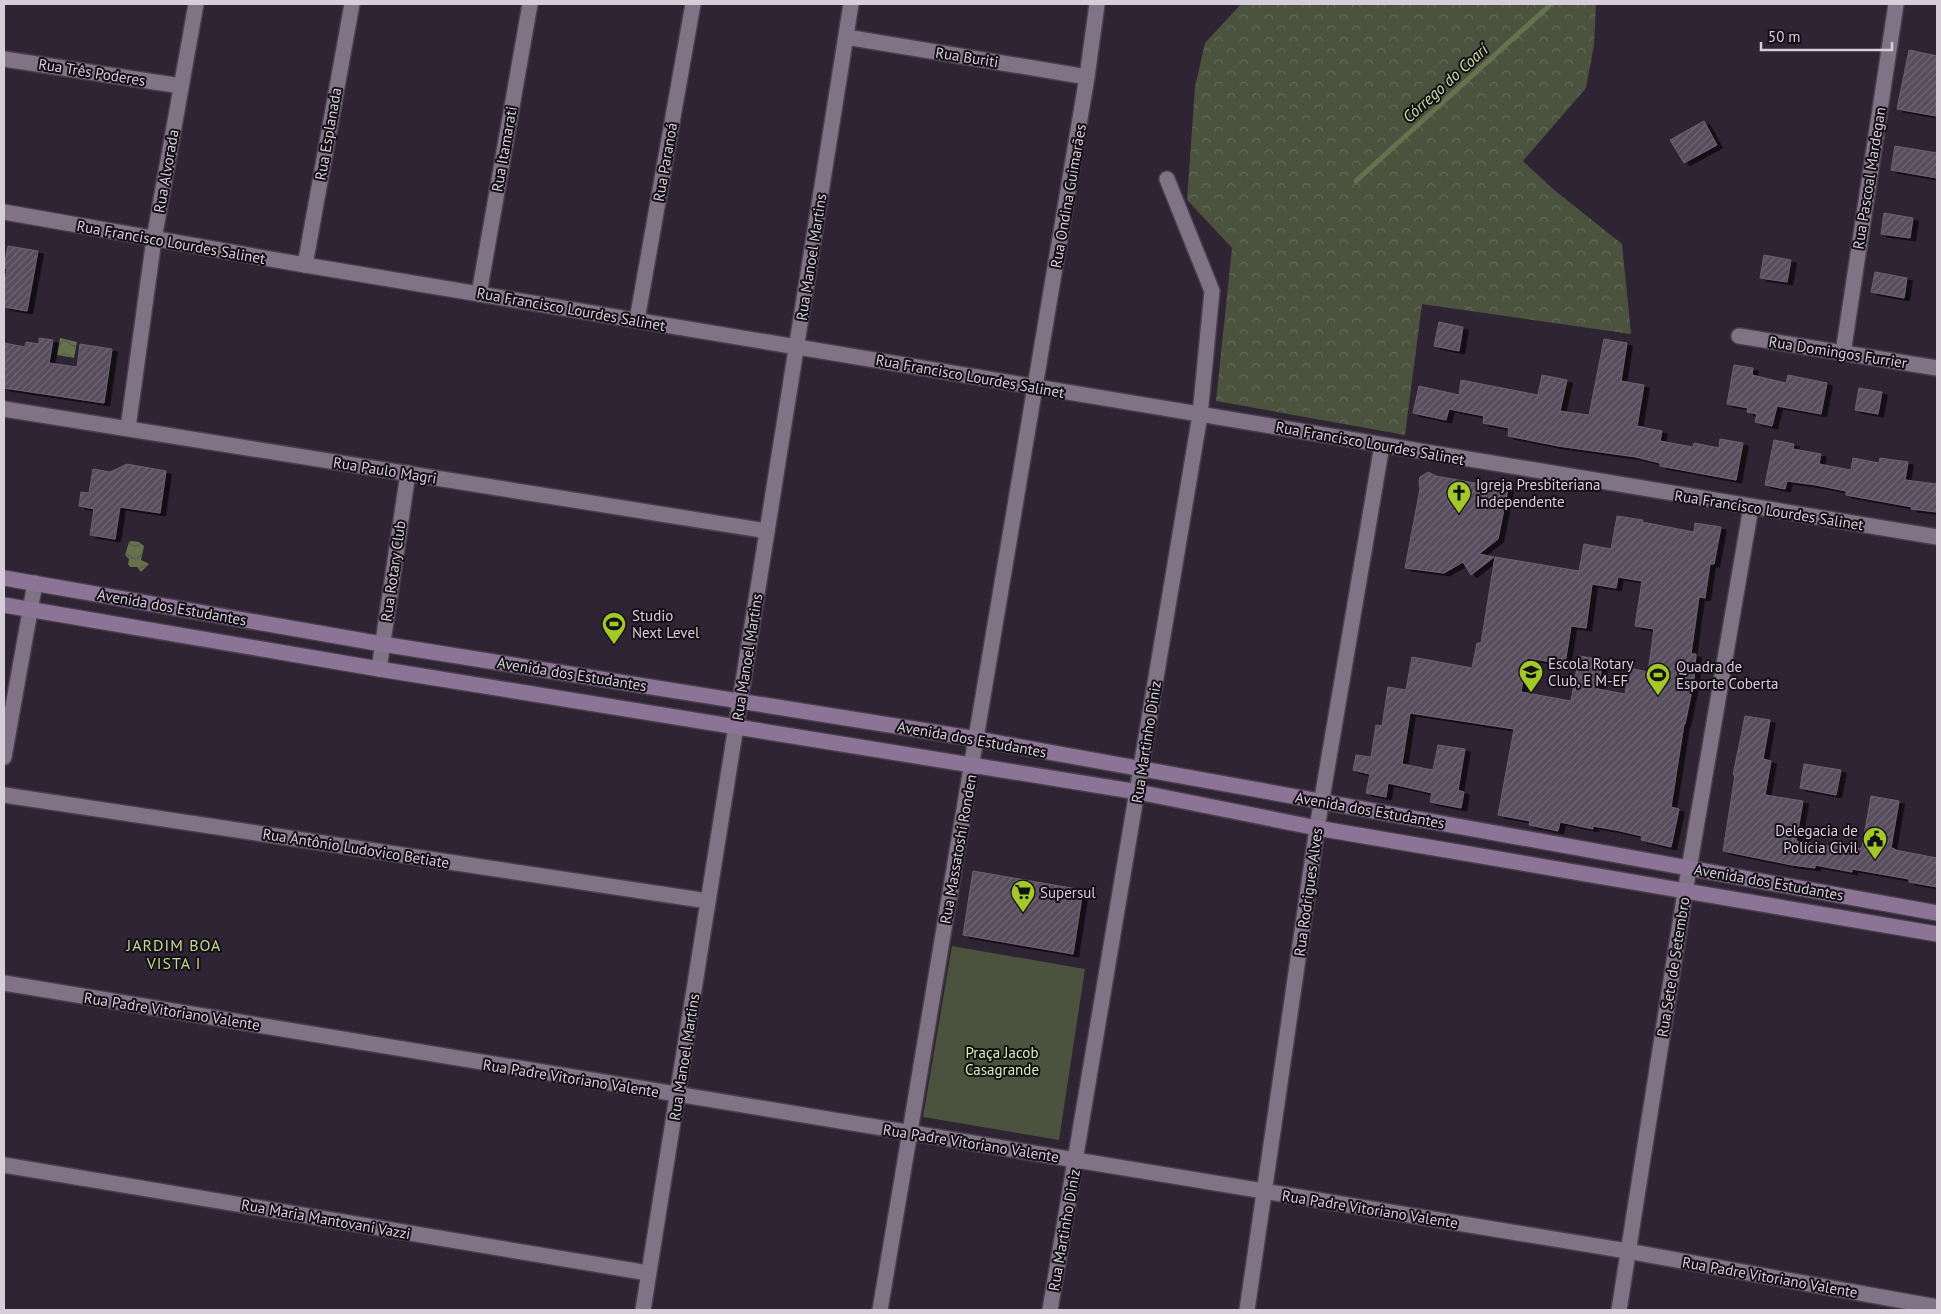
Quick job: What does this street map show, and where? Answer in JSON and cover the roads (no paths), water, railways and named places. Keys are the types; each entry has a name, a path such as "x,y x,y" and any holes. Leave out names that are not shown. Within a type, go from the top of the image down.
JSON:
{"street":[{"name":"Rua Alvorada","path":"128,428 154,239 196,4"},
{"name":"Rua Esplanada","path":"305,265 352,4"},
{"name":"Rua Itamarati","path":"479,294 530,4"},
{"name":"Rua Paranoá","path":"637,320 693,4"},
{"name":"Rua Manoel Martins","path":"643,1310 851,4"},
{"name":"Rua Ondina Guimarães","path":"1035,387 1088,77 1097,4"},
{"name":"Rua Pascoal Mardegan","path":"1843,353 1896,4"},
{"name":"Rua Buriti","path":"846,38 1088,77"},
{"name":"Rua Três Poderes","path":"4,59 181,86"},
{"name":"Rua Martinho Diniz","path":"1050,1310 1200,415 1212,292 1167,179"},
{"name":"Rua Francisco Lourdes Salinet","path":"4,212 305,265 1937,537"},
{"name":"Rua Domingos Furrier","path":"1739,336 1937,368"},
{"name":"Rua Massatoshi Ronden","path":"880,1310 1035,387"},
{"name":"Rua Paulo Magri","path":"4,409 767,531"},
{"name":"Rua Rodrigues Alves","path":"1247,1310 1317,828 1382,445"},
{"name":"Rua Rotary Club","path":"378,669 408,473"},
{"name":"Rua Sete de Setembro","path":"1619,1310 1684,892 1751,506"},
{"name":"Avenida dos Estudantes","path":"4,578 382,644 976,739 1322,800 1937,913"},
{"path":"4,757 35,583"},
{"name":"Avenida dos Estudantes","path":"4,605 378,669 1138,792 1317,828 1936,934"},
{"path":"561,698 566,674"},
{"name":"Rua Antônio Ludovico Betiate","path":"4,796 708,901"},
{"path":"1455,852 1459,826"},
{"path":"1566,872 1570,846"},
{"path":"1823,916 1828,892"},
{"path":"1936,934 1937,913"},
{"name":"Rua Padre Vitoriano Valente","path":"4,983 1627,1251 1937,1307"},
{"name":"Rua Maria Mantovani Vazzi","path":"4,1165 648,1273"}],"water":[{"path":"60,338 77,342 74,358 57,355"},
{"path":"131,541 139,542 144,546 141,560 149,564 141,572 137,567 130,567 128,564 129,559 125,555"}],"waterway":[{"name":"Córrego do Coarí","path":"1356,181 1551,4"}],"place":[{"name":"Igreja Presbiteriana Independente","path":"1459,514"},
{"name":"Studio Next Level","path":"614,645"},
{"name":"Escola Rotary Club, E M-EF","path":"1531,693"},
{"name":"Quadra de Esporte Coberta","path":"1658,696"},
{"name":"Delegacia de Polícia Civil","path":"1875,860"},
{"name":"Supersul","path":"1023,913"}],"district":[{"name":"JARDIM BOA VISTA I","path":"174,954"}],"park label":[{"name":"Praça Jacob Casagrande","path":"1002,1060"}]}
